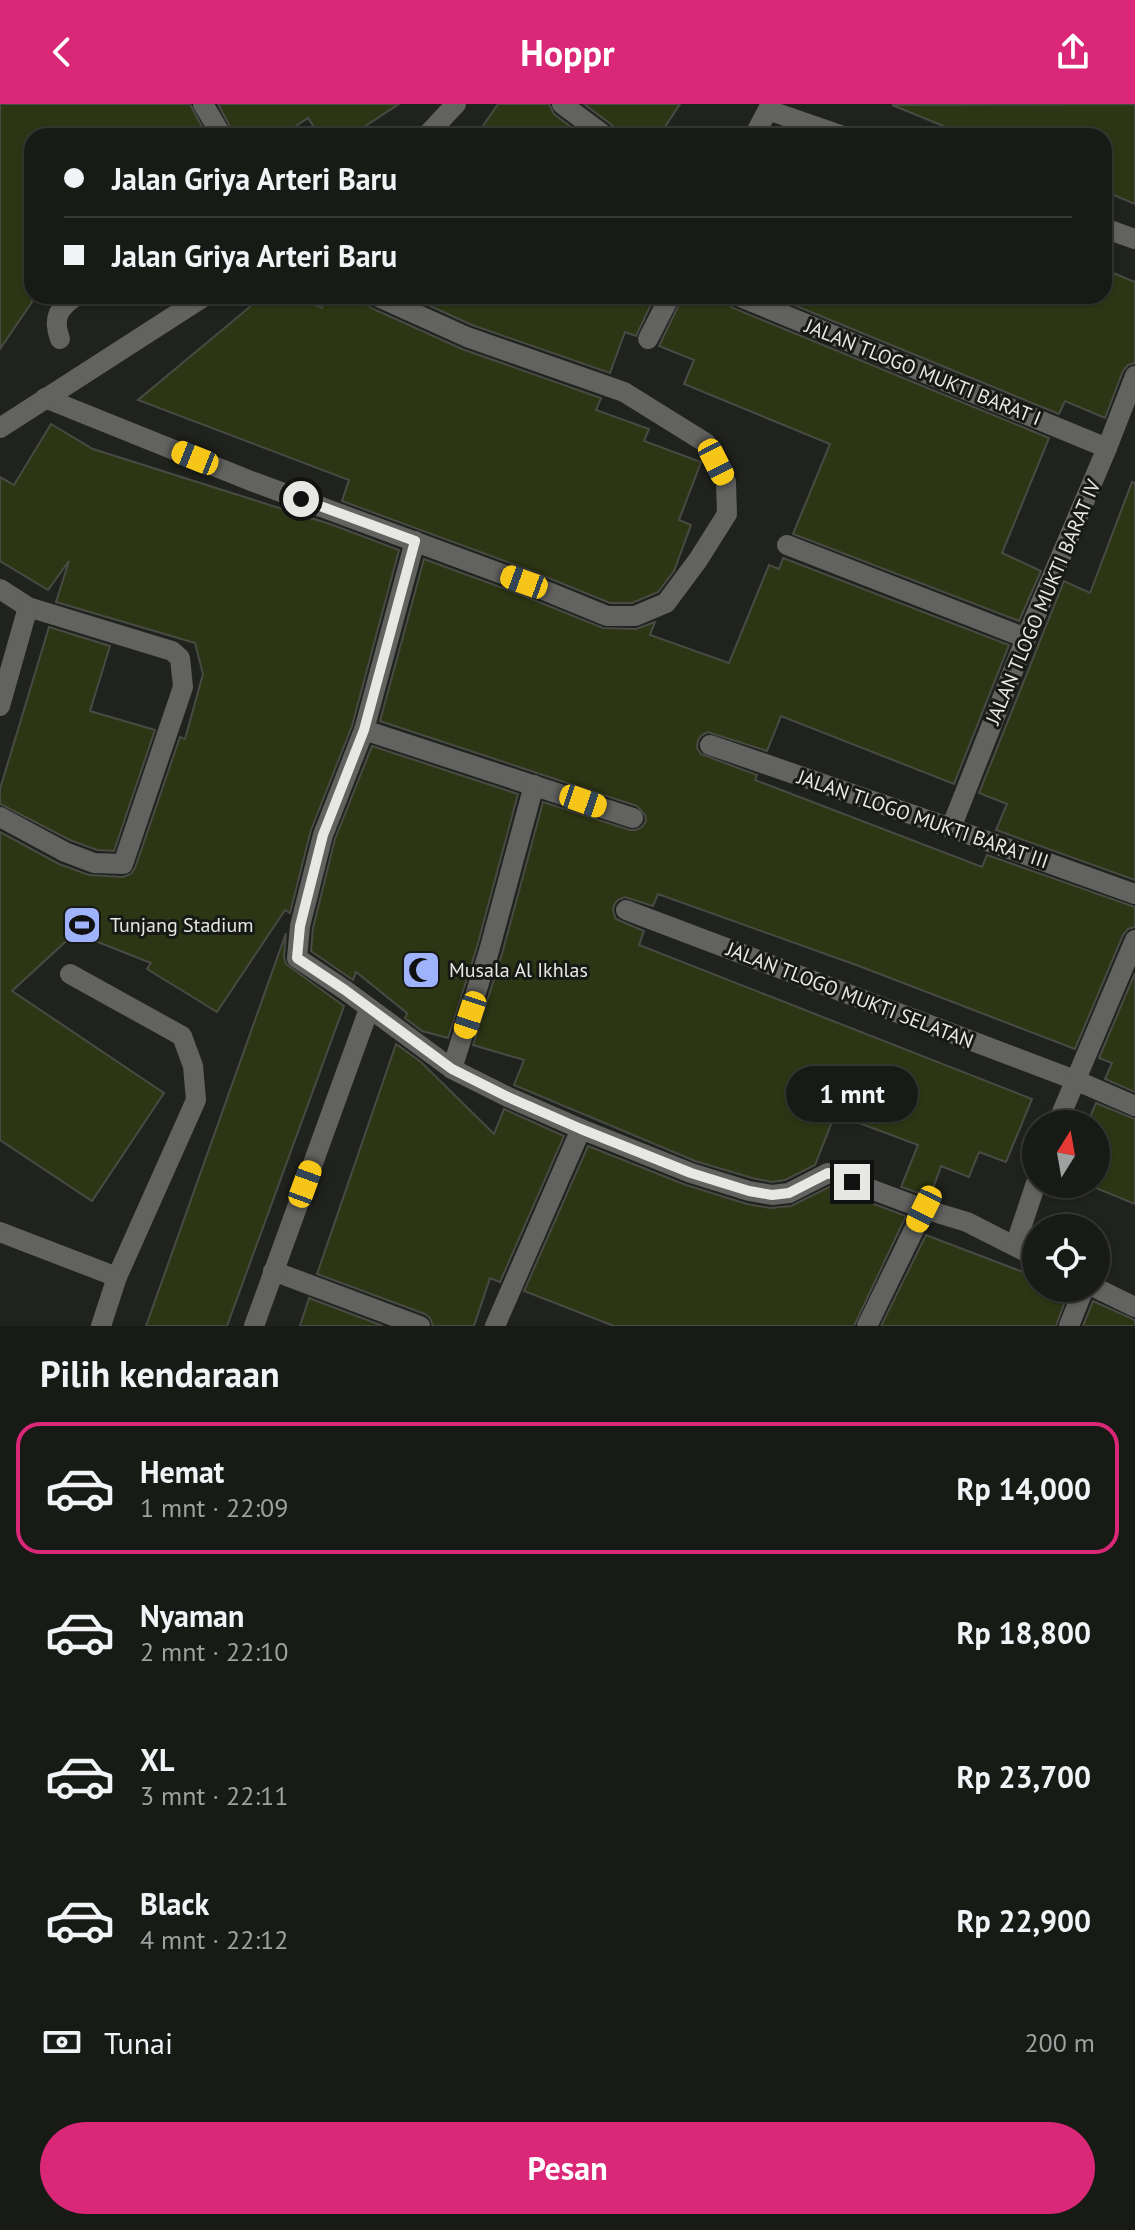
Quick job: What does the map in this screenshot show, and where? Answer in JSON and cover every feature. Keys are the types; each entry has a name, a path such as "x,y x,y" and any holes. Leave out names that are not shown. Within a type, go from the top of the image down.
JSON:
{"street":[{"path":"203,104 217,128"},
{"path":"434,128 456,104"},
{"path":"562,104 594,128"},
{"path":"758,128 770,107 823,128"},
{"path":"1112,231 1135,239"},
{"path":"60,339 56,320 64,304"},
{"path":"0,428 192,304"},
{"path":"45,398 251,481 607,616 635,616 666,603 727,514 726,482 706,443 624,392 467,337 394,304"},
{"path":"648,339 666,304"},
{"name":"JALAN TLOGO MUKTI BARAT I","path":"757,304 1107,448"},
{"name":"JALAN TLOGO MUKTI BARAT IV","path":"951,828 1135,376"},
{"path":"415,541 364,730 323,835 300,926 297,958 452,1069 581,1129 691,1173 749,1191 772,1195 789,1193 828,1173 967,1222 1022,1250"},
{"path":"787,545 1026,638"},
{"path":"0,589 28,607 172,651 180,658 183,687 123,864 94,863 65,852 0,817"},
{"path":"0,706 28,607"},
{"path":"364,730 633,818"},
{"name":"JALAN TLOGO MUKTI BARAT III","path":"710,745 1135,894"},
{"path":"452,1069 489,951 534,785"},
{"name":"JALAN TLOGO MUKTI SELATAN","path":"626,910 1075,1080 1135,1106"},
{"path":"1063,1110 1135,940"},
{"path":"70,974 182,1036 193,1066 196,1100 117,1277 101,1326"},
{"path":"254,1326 369,1009"},
{"path":"495,1326 581,1129"},
{"path":"1015,1246 1031,1198"},
{"path":"867,1326 924,1209"},
{"path":"0,1232 117,1277"},
{"path":"273,1271 420,1326"},
{"path":"1110,1295 1135,1307"},
{"path":"1069,1326 1078,1302"}],"building":[{"path":"0,104 190,104 203,128 24,128 24,304 31,304 0,349"},
{"path":"218,104 399,104 362,128 315,128 308,118 293,128 231,128"},
{"path":"498,104 549,104 554,114 572,128 482,128"},
{"path":"584,104 680,104 664,128 613,126"},
{"path":"1135,104 1135,204 1112,194 1112,128 948,128 892,105"},
{"path":"1112,272 1135,282 1135,363 1123,371 1105,418 1065,401 1059,414 791,304 1112,304"},
{"path":"253,304 312,304 322,308 323,304 366,304 462,349 601,398 596,410 649,429 644,441 701,462 679,520 691,525 674,571 658,592 632,603 610,603 342,501 349,480 138,400"},
{"path":"426,304 651,304 636,336 625,332 610,373 472,325"},
{"path":"679,304 728,304 1049,438 1002,553 1041,571 1019,621 793,534 830,444 684,384 694,360 659,346"},
{"path":"51,424 93,449 333,525 399,550 352,726 311,830 290,913 285,910 217,1012 147,969 151,963 75,933 12,991 164,1093 92,1201 0,1140 0,832 59,864 89,875 123,877 131,874 180,737 185,739 203,674 195,643 56,602 69,561 48,590 0,561 0,477 14,485"},
{"path":"1132,482 1135,483 1135,880 996,830 1007,804 979,793 1064,581 1090,593"},
{"path":"783,558 1009,645 954,784 781,716 767,751 708,732 698,740 697,748 701,754 757,775 755,780 982,867 987,855 1135,907 1135,927 1123,935 1075,1049 859,966 658,894 653,906 625,897 614,905 616,919 644,931 639,945 1032,1099 1027,1110 1022,1110 1022,1123 1006,1162 979,1152 969,1177 941,1166 930,1197 901,1187 918,1145 835,1114 815,1165 785,1180 772,1182 695,1161 514,1085 524,1060 473,1045 502,954 543,802 630,830 642,827 646,821 645,815 637,806 380,721 424,559 603,628 636,629 655,622 650,635 729,663 769,565 779,569"},
{"path":"49,627 110,646 90,711 155,730 114,851 97,850 70,840 0,804 0,789"},
{"path":"372,746 518,794 477,947 448,1038 422,1031 405,1018 407,1013 356,972 353,980 311,951 313,928 335,839"},
{"path":"286,933 286,964 344,1006 227,1326 146,1326"},
{"path":"1135,973 1135,1092 1105,1079 1112,1063 1099,1058"},
{"path":"396,1044 421,1062 494,1134 504,1109 564,1136 500,1282 490,1278 474,1326 433,1326 425,1314 317,1274"},
{"path":"1096,1103 1135,1119 1135,1204 1110,1194 1110,1110 1093,1110"},
{"path":"588,1146 686,1185 747,1204 770,1208 791,1206 829,1187 906,1216 854,1326 614,1326 524,1291"},
{"path":"926,1235 1022,1272 1022,1302 1065,1302 1056,1326 881,1326"},
{"path":"309,1298 383,1326 300,1326"},
{"path":"1093,1302 1135,1320 1135,1326 1083,1326"}],"place":[{"name":"Tunjang Stadium","path":"82,925"},
{"name":"Musala Al Ikhlas","path":"421,970"}],"route":[{"path":"301,499 415,541 364,730 323,835 300,926 297,958 452,1069 581,1129 691,1173 749,1191 772,1195 789,1193 828,1173 852,1182"}]}
